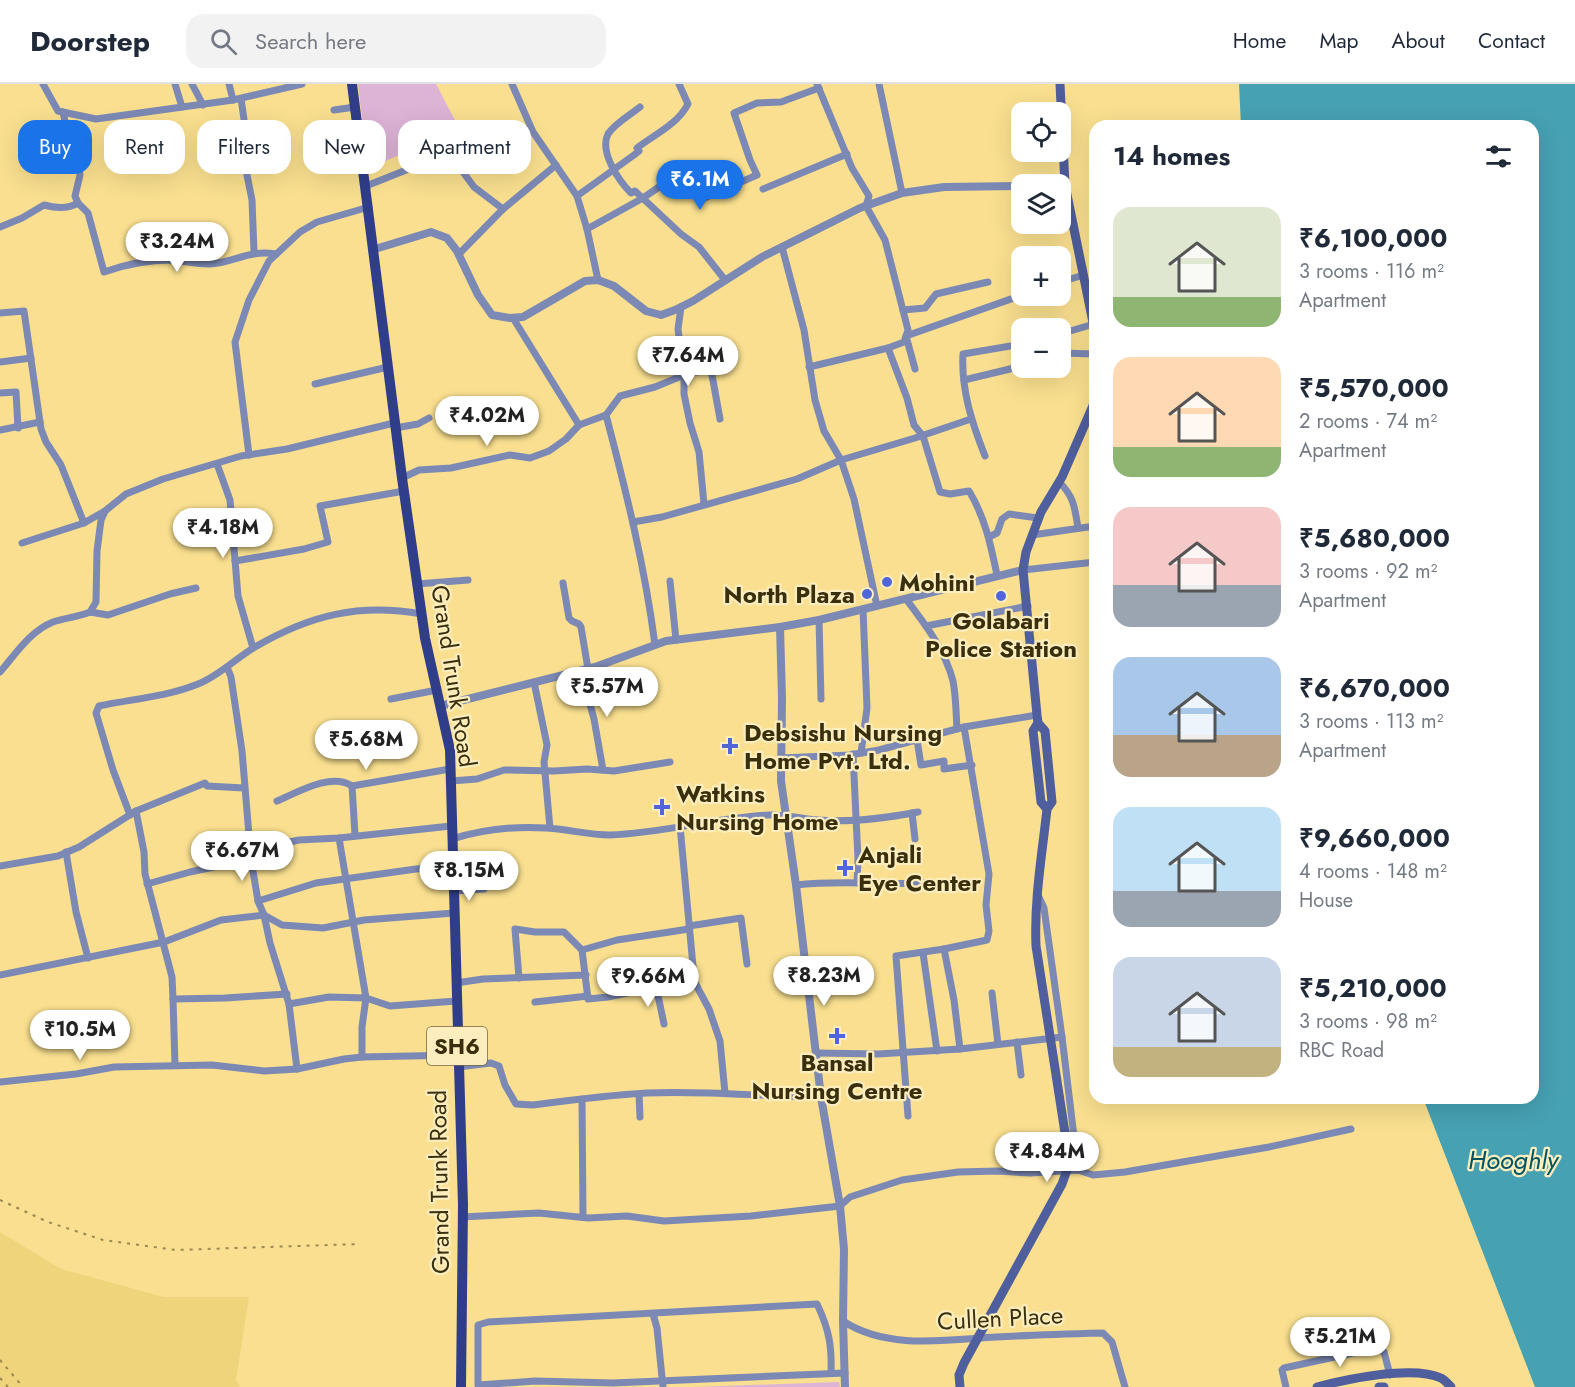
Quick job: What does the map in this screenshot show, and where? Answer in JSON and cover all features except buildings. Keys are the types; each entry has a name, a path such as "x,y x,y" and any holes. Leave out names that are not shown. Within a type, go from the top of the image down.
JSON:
{"main road":[{"name":"Grand Trunk Road","path":"352,84 417,584 450,750 462,1217 461,1387"},
{"path":"1060,84 1063,174"},
{"path":"1071,219 1089,301"},
{"path":"960,1387 959,1376 964,1363 1062,1184 1068,1167 1068,1152 1037,954 1035,919 1047,809 1041,802 1034,731 1038,719 1023,570 1026,552 1038,518 1059,482 1089,414"},
{"path":"1317,1387 1340,1381 1390,1374 1428,1374 1443,1380 1451,1387"},
{"path":"1379,1387 1384,1387"}],"street":[{"path":"43,84 58,111 96,118 237,100 302,84"},
{"path":"175,84 182,107"},
{"path":"192,84 203,105"},
{"path":"229,84 244,119 241,145 252,200 254,252"},
{"path":"512,84 533,132 577,196 598,280"},
{"path":"577,196 634,155 639,151 637,148 663,131 684,111 688,104 679,84"},
{"path":"879,84 902,193"},
{"path":"587,229 643,198 669,180 681,176 691,184 702,199 757,175 734,113 757,103 781,102 818,86 852,168 869,196 866,206 885,240 908,330 904,342 888,348 809,367"},
{"path":"334,110 356,107"},
{"path":"640,107 613,128 606,137 607,151 613,169 630,191 643,198 681,234 699,247 725,280"},
{"path":"63,112 80,174 75,196 78,203 88,213 104,272 124,264 147,261 172,260 208,264 254,252 276,254"},
{"path":"366,186 449,153 474,187 503,209"},
{"path":"763,189 847,154"},
{"path":"459,254 503,209 556,165"},
{"path":"375,249 431,232 447,238 459,254 478,295 492,315 523,317 585,281 598,280 614,286 646,311 661,315 681,307 782,247 866,206 902,193 944,187 1011,186"},
{"path":"0,226 22,218 44,204 55,208 78,203"},
{"path":"249,455 235,342 249,300 269,261 300,232 317,222 369,207"},
{"path":"782,247 804,330 809,367 824,431 841,460 854,500 877,606"},
{"path":"1071,278 1084,274"},
{"path":"903,310 925,308 936,294 988,282"},
{"path":"906,336 1011,299"},
{"path":"681,307 678,329 684,394 699,452 704,504"},
{"path":"0,313 24,311 40,422 46,442 61,465 84,523"},
{"path":"513,318 579,425"},
{"path":"1071,332 1089,329"},
{"path":"906,336 915,369"},
{"path":"985,456 970,419 963,354 1011,346"},
{"path":"888,348 907,398 914,425 923,436 940,492 950,494 969,491 989,537 997,575"},
{"path":"1071,353 1089,354"},
{"path":"0,362 32,358"},
{"path":"315,384 388,367"},
{"path":"402,478 419,470 451,468 510,455 530,458 549,452 579,425 606,415 620,396 708,369 712,375 720,419"},
{"path":"964,380 1011,369"},
{"path":"0,393 16,392 18,428"},
{"path":"606,415 648,590 655,645"},
{"path":"21,543 84,523 105,511 126,494 163,479 249,455 395,425 418,424 429,418"},
{"path":"633,522 662,517 797,479 841,460 923,436 970,419"},
{"path":"0,430 40,422"},
{"path":"217,464 230,500 238,596 254,648"},
{"path":"1059,482 1074,501 1078,528"},
{"path":"235,561 303,549 327,542 320,506 404,491"},
{"path":"90,612 96,602 101,520 105,511"},
{"path":"989,537 997,533 1002,519 1010,514 1038,518"},
{"path":"1032,535 1089,527"},
{"path":"440,706 585,670 655,645 676,640 819,620 997,575 1089,563"},
{"path":"417,584 468,580"},
{"path":"670,581 676,640"},
{"path":"563,583 569,618 581,627 585,670 603,770"},
{"path":"0,672 22,645 37,631 52,623 90,612 108,615 170,594 196,588"},
{"path":"906,599 926,626 942,655 953,682 960,728 972,765 989,874 986,905 989,931 987,940 896,956 908,1116"},
{"path":"926,626 1028,606"},
{"path":"175,1065 172,977 147,884 144,852 133,813 113,770 97,709 107,705 163,695 199,684 254,648 296,625 340,612 378,609 422,614"},
{"path":"856,883 858,859 857,754 867,708 863,609"},
{"path":"819,620 821,699"},
{"path":"780,627 781,781 821,1096 840,1206 844,1249 845,1387"},
{"path":"227,667 231,677 242,751 251,859 258,901 287,994 297,1069"},
{"path":"534,682 547,745 544,755 550,828"},
{"path":"391,699 437,690"},
{"path":"781,758 857,754 960,728 1038,719"},
{"path":"916,740 921,765 944,761 944,769 972,765"},
{"path":"451,781 477,779 504,770 614,771 670,762"},
{"path":"277,801 313,786 339,780 352,786 450,769"},
{"path":"0,866 58,856 79,847 133,813 205,783 207,786 244,788"},
{"path":"352,786 355,835"},
{"path":"452,839 471,833 517,828 550,828 587,834 611,834 752,816 786,814 820,820 890,818 915,812 915,839"},
{"path":"147,884 251,859 285,843 451,826"},
{"path":"680,826 693,979 709,1009 720,1041 725,1093"},
{"path":"339,838 366,998 362,1027 362,1057"},
{"path":"66,852 76,912 88,958"},
{"path":"258,901 316,883 452,866"},
{"path":"796,885 828,881 886,885 923,883"},
{"path":"453,891 484,889"},
{"path":"1037,894 1044,908 1078,1170"},
{"path":"0,975 164,942 220,920 264,915 282,926 323,928 354,922 454,913"},
{"path":"582,950 617,940 741,918 747,964"},
{"path":"519,978 515,930 564,932 582,950 588,999 693,979"},
{"path":"944,949 954,1000 960,1049"},
{"path":"923,953 937,1051"},
{"path":"456,983 585,975"},
{"path":"656,986 664,1024"},
{"path":"992,993 998,1044"},
{"path":"173,999 287,994"},
{"path":"535,1002 588,996"},
{"path":"289,1004 329,997 366,998 390,1006 456,1001"},
{"path":"817,1053 937,1051 1062,1037"},
{"path":"1017,1042 1021,1074"},
{"path":"0,1082 76,1074 114,1067 212,1065 264,1071 297,1069 362,1057 458,1055"},
{"path":"458,1067 491,1063 499,1066 505,1085 516,1104 533,1105 639,1094 725,1093 821,1096"},
{"path":"639,1094 640,1117"},
{"path":"582,1099 582,1217"},
{"path":"462,1217 539,1214 582,1217 627,1216 664,1221 751,1216 840,1206 850,1197 902,1180 958,1172 1078,1170 1093,1175 1125,1172 1178,1164 1351,1129"},
{"path":"831,1373 832,1352 827,1326 817,1304 488,1322 478,1325 478,1385 535,1381 613,1385 688,1384 845,1373"},
{"path":"653,1314 657,1328 663,1384"},
{"name":"Cullen Place","path":"843,1321 856,1330 890,1338 924,1342 1103,1333 1112,1342 1125,1387"},
{"path":"1286,1387 1282,1370 1284,1368 1376,1348 1384,1352 1390,1374"}],"shaded area":[{"path":"358,84 436,84 455,120 398,120 398,155 386,161 386,120 362,120"},
{"path":"0,1232 61,1269 164,1297 249,1297 236,1380 240,1387 0,1387"},
{"path":"839,1382 840,1387 693,1387"}],"water":[{"name":"Hooghly","path":"1239,84 1575,84 1575,1387 1535,1387 1425,1104 1539,1104 1539,120 1241,120"}],"railway":[{"path":"0,1200 48,1222 103,1240 176,1250 359,1244"},
{"path":"0,1360 23,1387"},
{"path":"0,1378 8,1387"}],"place":[{"name":"Mohini","path":"887,582"},
{"name":"North Plaza","path":"867,594"},
{"name":"Golabari Police Station","path":"1001,596"},
{"name":"Debsishu Nursing Home Pvt. Ltd.","path":"730,746"},
{"name":"Watkins Nursing Home","path":"662,807"},
{"name":"Anjali Eye Center","path":"845,868"},
{"name":"Bansal Nursing Centre","path":"837,1036"}]}
